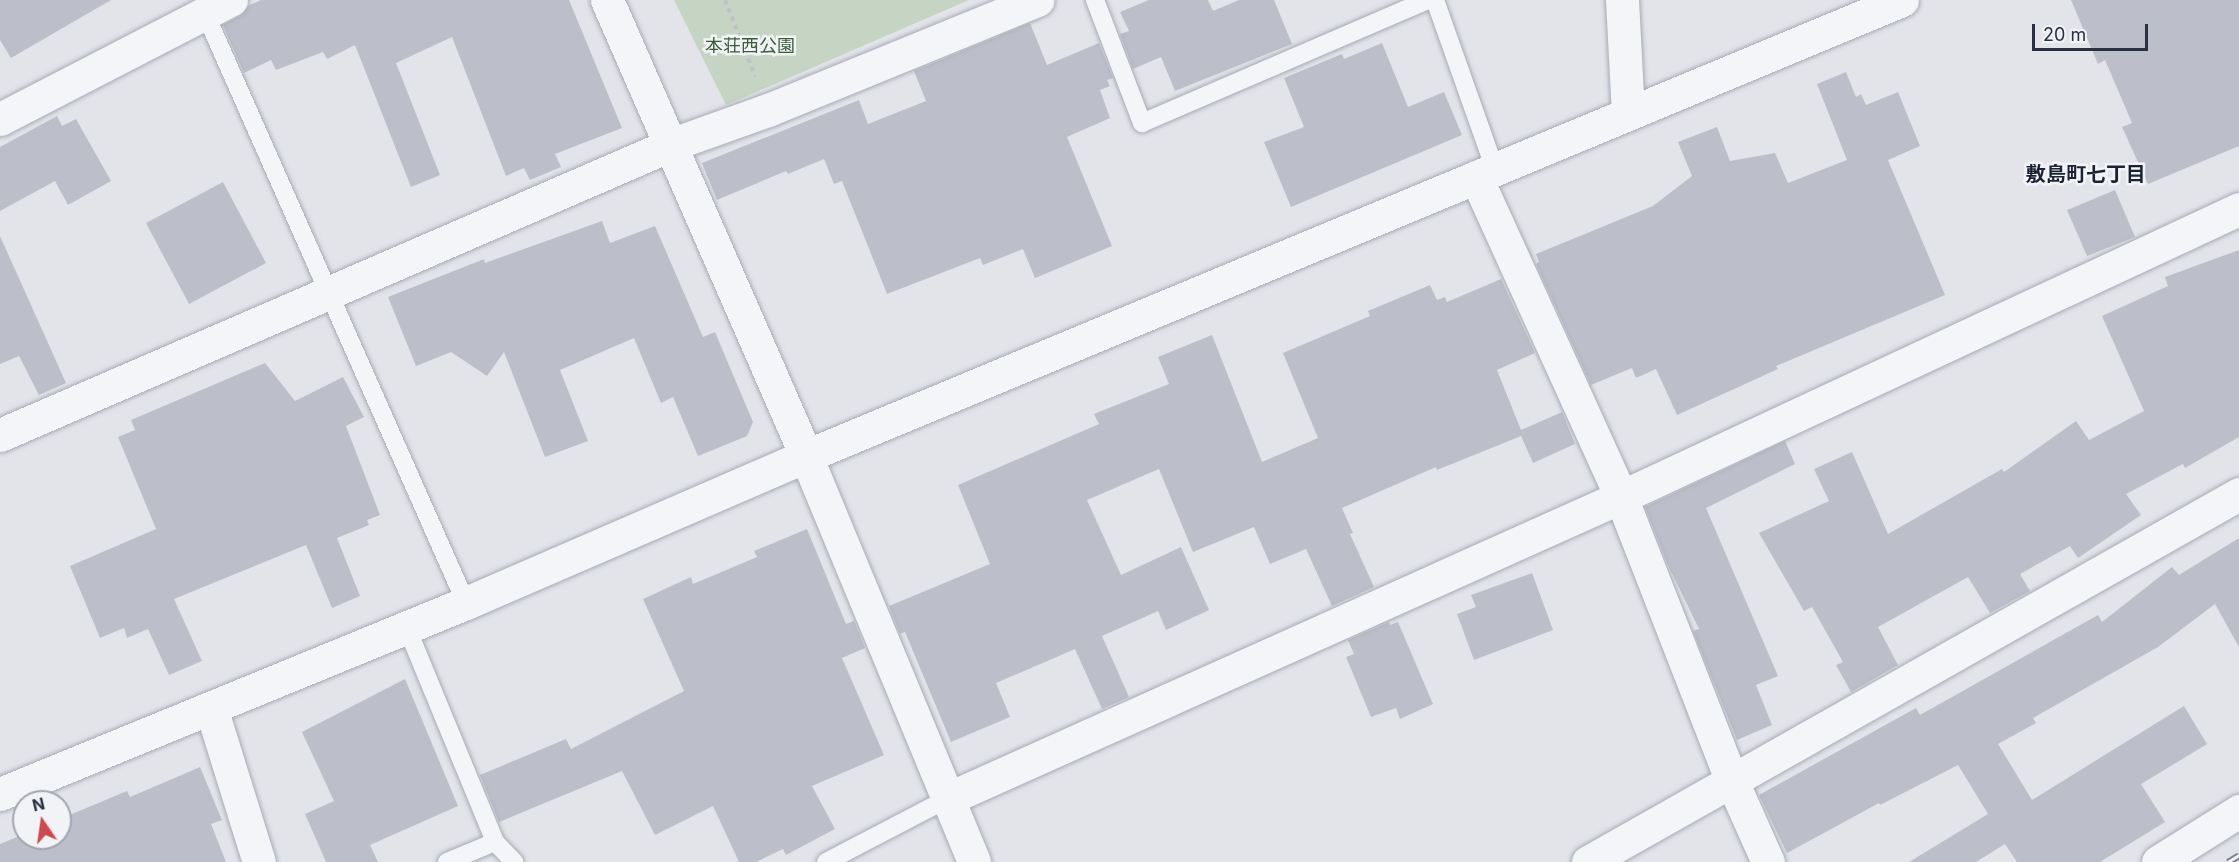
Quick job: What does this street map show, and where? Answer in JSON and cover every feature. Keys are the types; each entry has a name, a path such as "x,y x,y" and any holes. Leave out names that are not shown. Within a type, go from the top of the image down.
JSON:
{"street":[{"path":"607,0 806,456 974,862"},
{"path":"0,435 670,145 768,110 1037,0"},
{"path":"1622,0 1628,114"},
{"path":"0,794 466,603 806,456 1902,0"},
{"path":"0,119 218,7"},
{"path":"1486,173 1621,497 1731,779 1768,862"},
{"path":"948,799 1621,497 2239,209"},
{"path":"1588,862 1731,779 2239,494"},
{"path":"211,708 259,862"},
{"path":"2158,862 2239,811"}],"lane":[{"path":"1095,0 1142,123 1427,0"},
{"path":"1435,0 1486,173"},
{"path":"218,7 329,293 466,603"},
{"path":"406,628 495,842 514,862"},
{"path":"826,862 948,799"},
{"path":"447,862 495,842"}],"path":[{"path":"726,0 768,110"}],"green space":[{"name":"本荘西公園","path":"674,0 969,0 726,105"}],"building":[{"path":"0,0 111,0 11,58 0,40"},
{"path":"261,0 569,0 622,128 555,154 561,167 530,180 524,168 506,176 452,37 396,63 440,175 411,187 355,45 327,59 323,52 276,70 271,60 244,73 223,25 240,16 248,6"},
{"path":"1149,0 1208,0 1213,11 1239,0 1274,0 1292,44 1175,91 1161,57 1133,69 1120,34 1129,31 1120,12"},
{"path":"2071,0 2239,0 2239,146 2148,184 2122,127 2132,123 2105,60 2098,64"},
{"path":"1030,23 1047,65 1099,43 1113,78 1107,80 1110,86 1100,90 1110,118 1067,137 1112,246 1035,278 1023,249 983,265 980,258 887,294 842,181 834,184 824,159 788,174 786,171 717,200 702,163 859,100 868,124 926,101 914,71"},
{"path":"1382,43 1408,107 1444,92 1462,135 1291,207 1264,142 1304,127 1284,78 1342,54 1344,59"},
{"path":"1846,72 1856,97 1861,94 1866,105 1898,92 1920,146 1888,160 1945,295 1776,366 1778,369 1677,415 1656,369 1636,378 1632,368 1591,385 1536,264 1539,262 1536,254 1653,206 1692,176 1678,142 1717,127 1730,161 1775,153 1788,183 1847,160 1817,84"},
{"path":"57,116 62,126 76,119 111,181 68,205 55,181 0,211 0,147"},
{"path":"223,182 266,263 189,304 146,223"},
{"path":"2115,190 2135,237 2087,256 2067,210"},
{"path":"602,221 610,243 655,226 703,337 715,332 753,422 747,436 698,456 673,397 661,403 634,338 560,370 588,441 545,457 504,352 487,376 451,352 416,366 388,297 484,259 485,263"},
{"path":"0,236 66,383 39,395 19,356 0,364"},
{"path":"2239,250 2239,437 2185,468 2183,464 2126,494 2141,515 2078,558 2070,546 2020,574 2030,591 1990,613 1968,577 1878,627 1898,665 1851,692 1836,665 1843,662 1812,607 1804,611 1759,533 1829,501 1814,469 1852,452 1888,534 2002,469 2004,472 2076,421 2089,440 2144,411 2102,316 2168,286 2165,277"},
{"path":"1501,279 1535,353 1497,370 1521,430 1562,412 1575,444 1533,463 1521,436 1437,470 1436,467 1342,508 1353,533 1350,534 1374,587 1332,606 1306,549 1270,564 1254,527 1193,552 1159,469 1087,500 1121,575 1181,547 1209,610 1166,630 1158,611 1102,636 1129,697 1102,709 1075,649 996,683 1010,717 951,742 905,632 900,634 889,606 990,564 958,485 1099,424 1094,414 1169,384 1158,357 1212,335 1262,462 1318,438 1283,353 1370,316 1368,311 1430,285 1437,300 1445,297 1447,302"},
{"path":"265,363 295,401 343,377 364,417 346,426 380,515 367,520 369,525 337,538 360,596 332,608 306,545 174,599 202,661 169,675 148,629 127,638 124,628 100,638 70,566 156,529 118,437 135,430 131,420"},
{"path":"1785,441 1795,464 1706,508 1778,676 1756,685 1772,725 1737,740 1693,631 1699,629 1667,563 1645,507"},
{"path":"807,529 846,624 854,621 865,648 842,658 884,755 812,786 835,829 786,855 783,849 756,862 739,862 713,806 655,835 622,771 499,822 480,775 566,739 571,749 684,691 643,599 691,577 693,584 757,557 754,551"},
{"path":"2239,538 2239,647 2215,604 2158,647 2033,718 2036,723 1998,744 2032,800 2184,706 2207,744 2141,784 2165,822 2100,862 2017,862 2005,844 1976,862 1909,862 1988,814 1958,765 1880,805 1879,803 1787,853 1759,795 1916,708 1920,715 2098,615 2102,622 2172,567 2179,575"},
{"path":"1532,573 1553,630 1474,660 1457,614 1476,607 1471,595"},
{"path":"1389,622 1390,625 1398,622 1433,704 1400,719 1396,708 1371,717 1346,657 1354,654 1348,640"},
{"path":"405,679 458,806 370,845 378,862 326,862 305,814 334,801 302,732"},
{"path":"200,767 222,820 211,824 226,862 0,862 0,844 12,839 12,850 72,850 72,814 127,791 130,797"}],"railway":[{"path":"2228,862 2239,855"}],"district":[{"name":"敷島町七丁目","path":"2086,174"}]}
